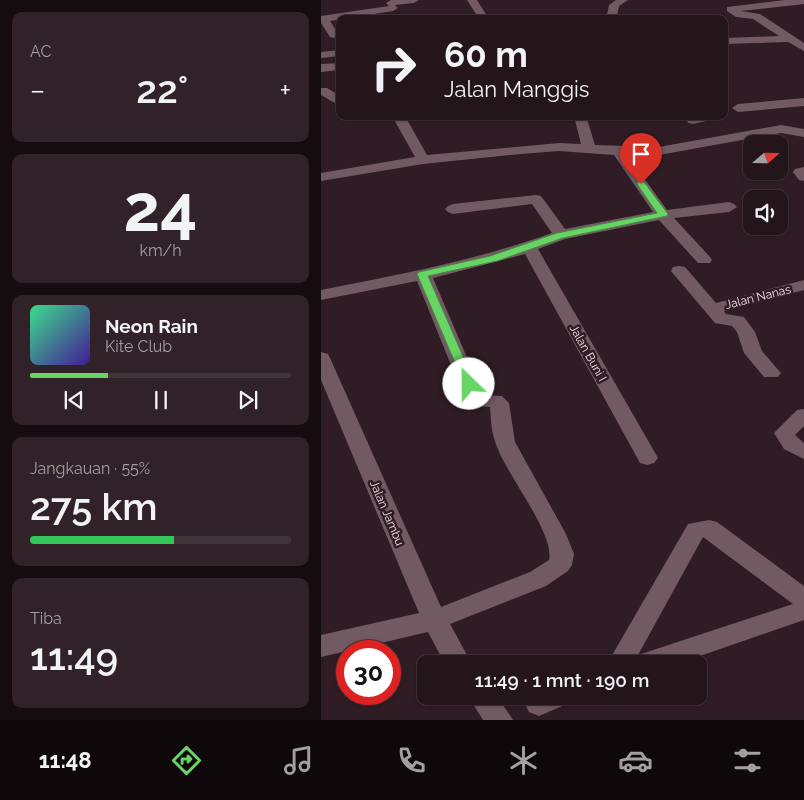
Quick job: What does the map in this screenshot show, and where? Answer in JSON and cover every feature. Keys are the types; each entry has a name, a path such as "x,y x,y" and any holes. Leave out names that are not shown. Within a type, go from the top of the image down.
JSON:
{"street":[{"path":"346,15 392,7 415,0"},
{"path":"472,0 481,15"},
{"path":"612,15 614,5 623,0"},
{"path":"733,5 804,0"},
{"path":"733,5 740,15 756,16 804,48"},
{"path":"334,35 323,19 336,17"},
{"path":"728,41 790,39"},
{"path":"321,55 336,53"},
{"path":"321,68 336,66"},
{"path":"323,91 336,99"},
{"path":"728,112 739,109 804,102"},
{"path":"728,103 772,130"},
{"path":"400,120 423,160"},
{"path":"581,120 589,148"},
{"path":"321,177 423,160 531,149 589,148 619,151 659,151 787,128 804,133"},
{"path":"619,151 663,214 704,260"},
{"path":"804,170 800,172 804,177"},
{"path":"453,209 536,199 561,235"},
{"path":"321,295 493,259 529,248 561,235 663,214 729,207"},
{"name":"Jalan Buni I","path":"529,248 647,458"},
{"path":"679,272 724,321 737,321 746,332 753,353 771,373"},
{"path":"321,646 434,620 538,579 560,565 562,554 555,534 505,442 499,403 495,400 477,402 423,274"},
{"name":"Jalan Nanas","path":"712,308 804,285"},
{"name":"Jalan Jambu","path":"321,358 434,620 454,655"},
{"path":"804,415 783,433 784,438 790,444 804,452"},
{"path":"625,655 696,530 703,527 709,528 804,599"},
{"path":"672,655 804,610"},
{"path":"488,705 499,720"}],"route":[{"path":"469,384 423,274 493,259 529,248 561,235 663,214 641,184"}]}
